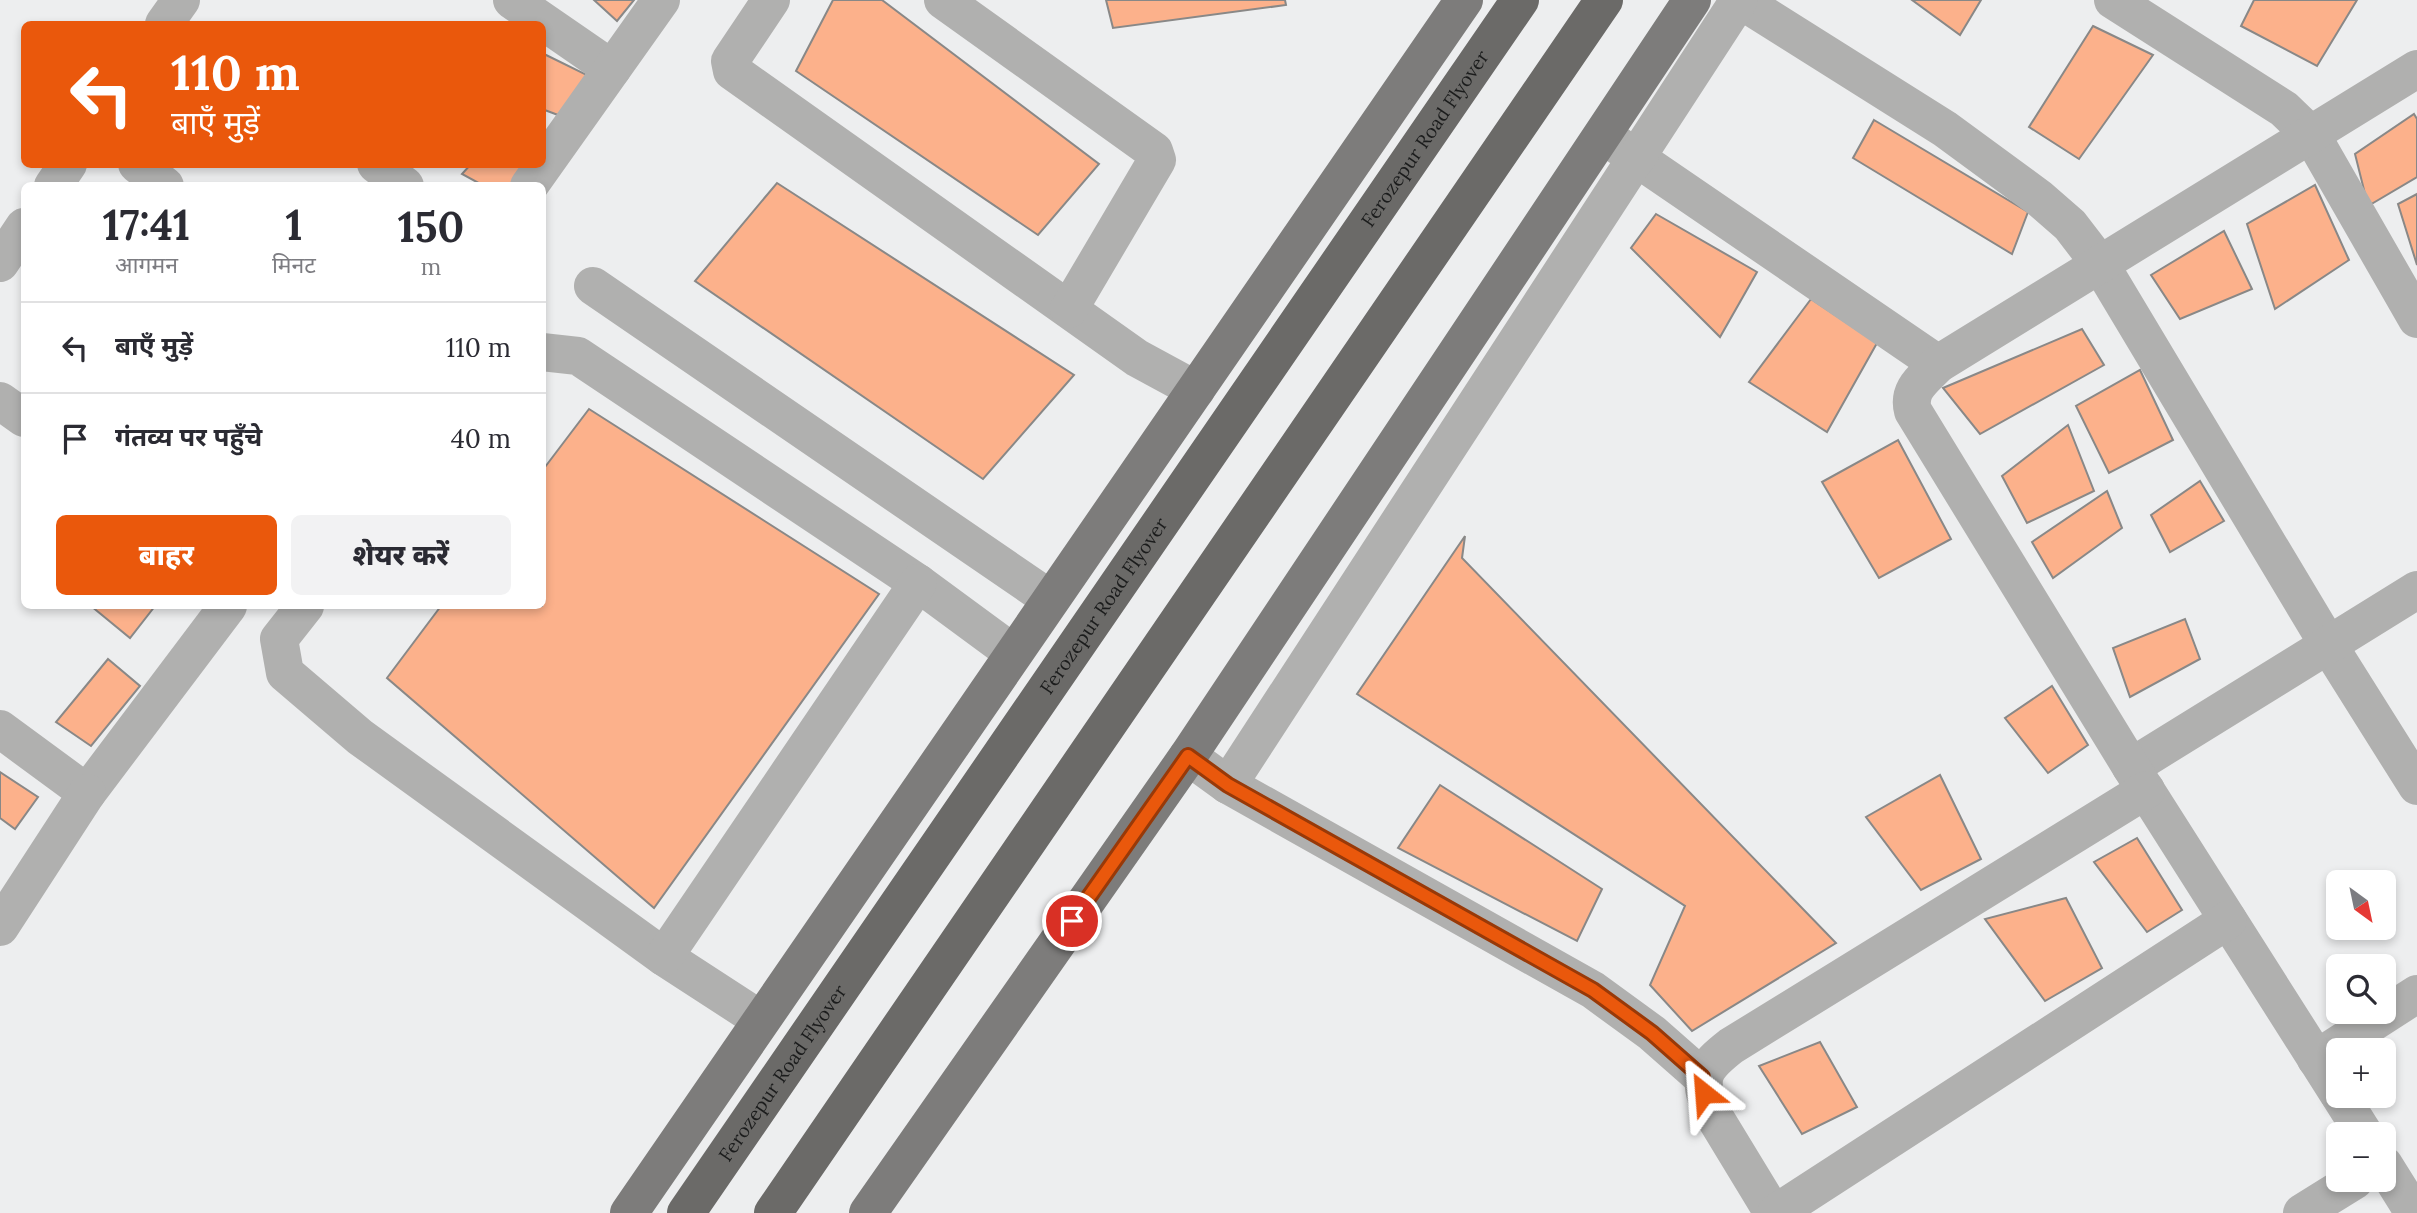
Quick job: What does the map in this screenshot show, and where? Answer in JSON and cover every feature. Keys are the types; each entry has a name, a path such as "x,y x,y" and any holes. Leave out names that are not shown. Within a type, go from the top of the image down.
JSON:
{"highway":[{"name":"Ferozepur Road Flyover","path":"686,1213 1520,0"},
{"path":"773,1213 1604,0"}],"main road":[{"path":"629,1213 1464,0"},
{"path":"868,1213 1188,756 1692,0"}],"street":[{"path":"512,0 542,21"},
{"path":"546,162 662,0"},
{"path":"771,0 730,61 732,71 1137,358 1196,390"},
{"path":"943,0 1154,152 1157,160 1069,309"},
{"path":"1228,785 1740,0 1945,129 2039,198 2070,225 2100,264 2329,646 2417,786"},
{"path":"2113,0 2284,109 2312,136 2417,319"},
{"path":"546,23 612,69"},
{"path":"2326,1074 2138,778 1913,411 1910,400 1912,390 1938,364 2417,69"},
{"path":"1603,134 1938,364"},
{"path":"142,168 160,182"},
{"path":"381,168 400,182"},
{"path":"593,286 1050,598"},
{"path":"546,352 578,356 918,583 1013,653"},
{"path":"0,401 21,416"},
{"path":"664,957 918,583"},
{"path":"2228,920 1774,1213 1711,1111 1704,1093 1702,1077 1712,1061 1731,1046 2138,778 2329,646 2417,590"},
{"path":"0,927 87,793 226,609"},
{"path":"303,609 279,639 285,673 360,737 664,957 761,1020"},
{"path":"0,729 87,793"},
{"path":"1188,756 1228,785 1593,990 1652,1033 1702,1077"},
{"path":"2316,1059 2417,994"},
{"path":"2396,1184 2414,1213"},
{"path":"2302,1213 2336,1192"}],"building":[{"path":"594,0 634,0 617,21"},
{"path":"833,0 882,0 1099,164 1038,235 796,71"},
{"path":"1106,0 1285,0 1286,5 1113,28"},
{"path":"1912,0 1981,0 1960,35"},
{"path":"2254,0 2357,0 2317,66 2241,26"},
{"path":"2093,26 2153,55 2079,159 2029,127"},
{"path":"546,55 589,76 558,115 546,110"},
{"path":"2414,114 2417,119 2417,177 2368,206 2355,154"},
{"path":"1874,120 2028,212 2012,254 1853,158"},
{"path":"467,168 522,168 513,182 477,182 462,174"},
{"path":"777,183 1074,375 983,479 695,281"},
{"path":"2315,185 2349,260 2275,309 2247,224"},
{"path":"2417,194 2417,265 2398,204"},
{"path":"1656,214 1757,272 1720,337 1631,248"},
{"path":"2224,231 2252,289 2180,319 2151,275"},
{"path":"1811,299 1877,343 1827,432 1749,382"},
{"path":"2082,329 2104,365 1980,434 1943,388"},
{"path":"2140,370 2173,440 2109,473 2076,406"},
{"path":"589,409 879,594 654,908 387,678 439,609 546,609 546,466"},
{"path":"2068,425 2094,491 2027,523 2002,476"},
{"path":"1898,440 1951,539 1879,578 1822,482"},
{"path":"2200,481 2224,521 2170,552 2151,515"},
{"path":"2107,491 2122,528 2053,578 2032,542"},
{"path":"1465,536 1462,558 1836,943 1692,1031 1650,985 1685,906 1357,694"},
{"path":"95,609 153,609 130,638"},
{"path":"2185,619 2200,659 2130,697 2113,648"},
{"path":"108,659 140,686 91,746 56,722"},
{"path":"2052,686 2088,745 2048,773 2005,718"},
{"path":"0,772 38,797 15,829 0,818"},
{"path":"1940,775 1981,859 1921,890 1866,817"},
{"path":"1440,785 1602,889 1577,941 1398,848"},
{"path":"2137,838 2182,910 2147,932 2094,862"},
{"path":"2066,898 2102,968 2045,1001 1985,919"},
{"path":"1820,1042 1857,1107 1802,1134 1759,1066"}],"route":[{"path":"1072,921 1188,756 1228,785 1593,990 1652,1033 1702,1077 1704,1093"}]}
